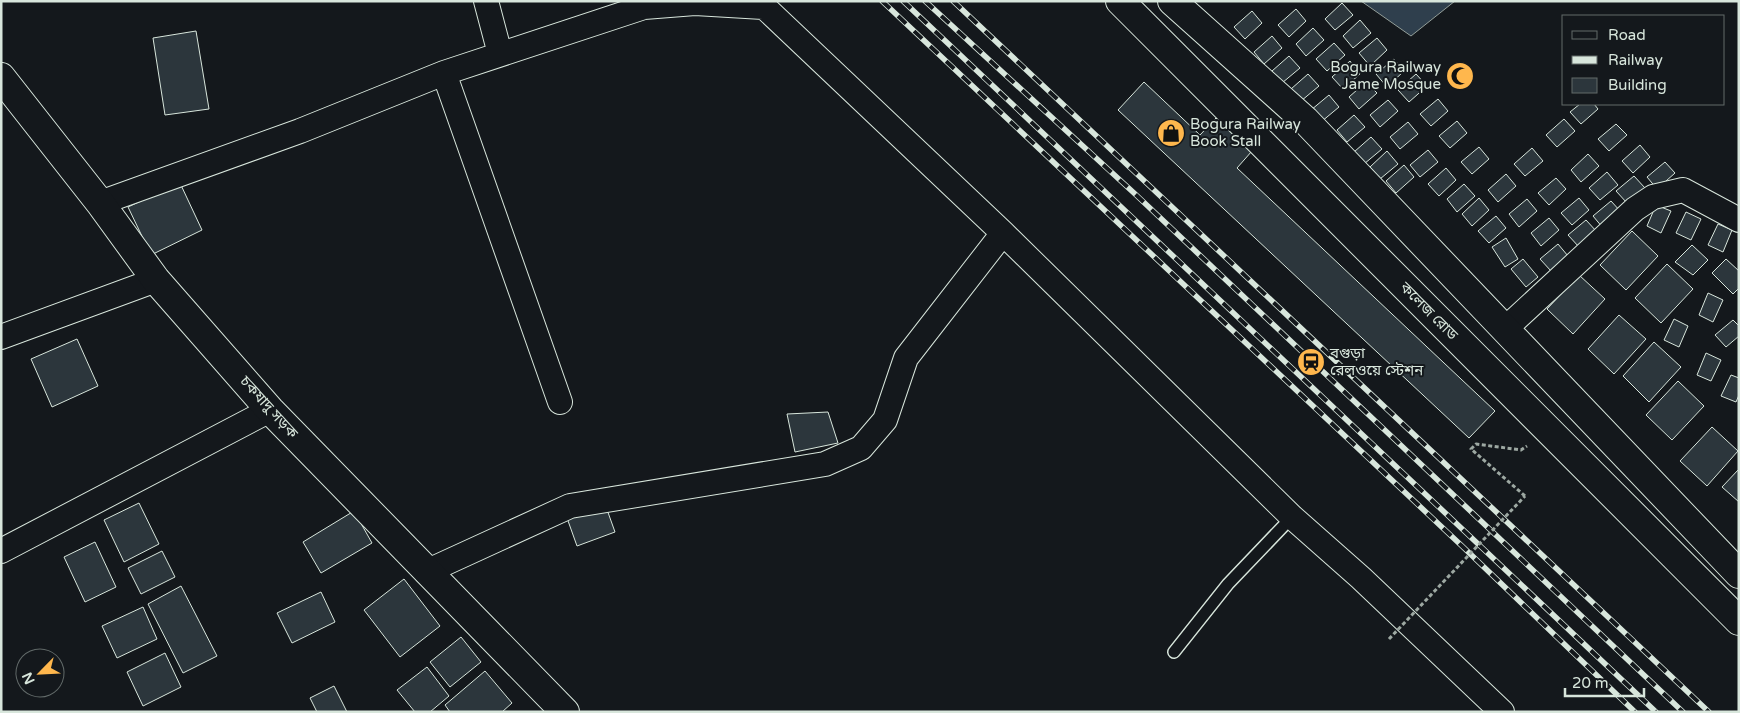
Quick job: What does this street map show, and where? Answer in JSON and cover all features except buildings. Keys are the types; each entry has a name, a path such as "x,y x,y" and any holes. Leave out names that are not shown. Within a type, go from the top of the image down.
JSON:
{"main road":[{"name":"কলেজ রোড","path":"1120,1 1546,430 1739,621"},
{"path":"1172,1 1306,121 1739,574"},
{"name":"চকযাদু সড়ক","path":"1,77 100,203 156,280 270,410 426,572 565,712"}],"street":[{"path":"486,1 500,54"},
{"path":"100,203 300,131 444,73 644,7 695,3 761,4 1003,233 1292,517 1360,578 1502,712"},
{"path":"444,73 560,402"},
{"path":"1505,329 1635,209 1654,197 1683,190 1739,220"},
{"path":"426,572 570,506 825,464 861,448 885,420 906,358 1003,233"},
{"path":"1,337 156,280"},
{"path":"1,551 270,410"}],"lane":[{"path":"1174,652 1228,584 1292,517"}],"path":[{"path":"1389,639 1525,496 1471,449 1476,444 1521,450 1546,430"}],"water":[{"path":"1361,1 1455,1 1411,36"}],"railway":[{"path":"882,1 1462,546 1635,712"},
{"path":"903,1 1656,712"},
{"path":"925,1 1134,193 1683,712"},
{"path":"953,1 1709,712"}],"place":[{"name":"Bogura Railway Jame Mosque","path":"1460,76"},
{"name":"Bogura Railway Book Stall","path":"1171,133"},
{"name":"বগুড়া রেলওয়ে স্টেশন","path":"1311,362"}]}
